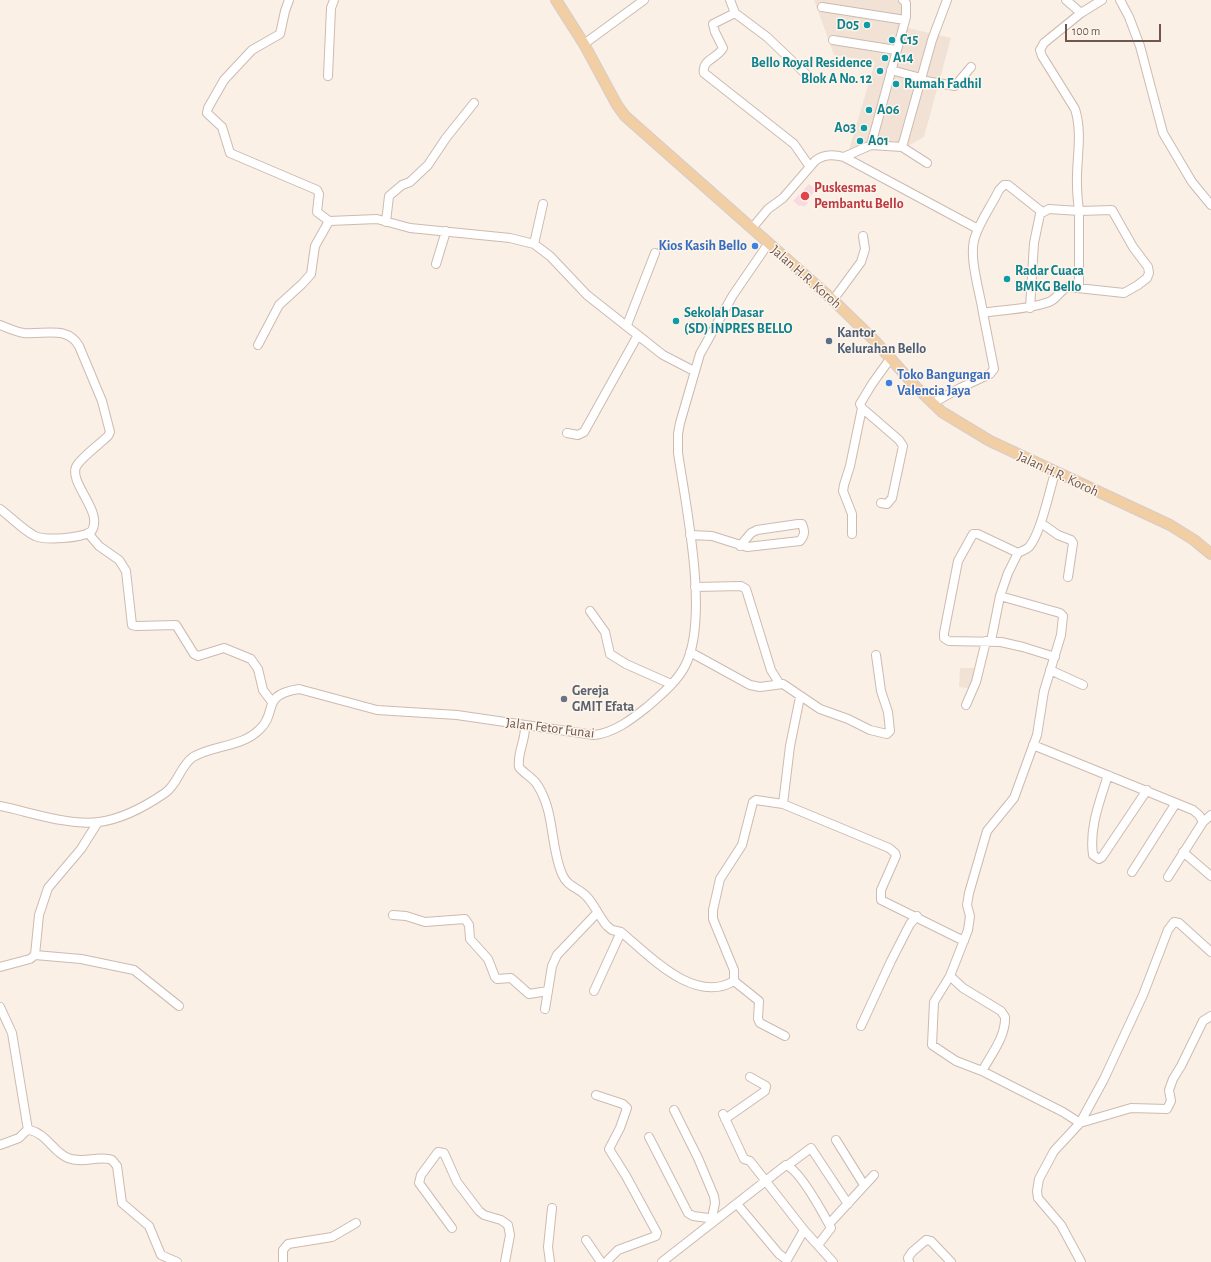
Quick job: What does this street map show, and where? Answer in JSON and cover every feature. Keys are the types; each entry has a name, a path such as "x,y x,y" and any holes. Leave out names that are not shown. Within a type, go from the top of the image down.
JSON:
{"main road":[{"name":"Jalan H.R. Koroh","path":"556,0 584,44 617,105 625,116 833,300 874,340 890,359 933,403 952,419 984,438 1055,473 1170,525 1194,540 1211,554"}],"street":[{"path":"289,0 284,11 280,34 252,50 228,76 207,113 222,127 230,153 318,190 317,212 329,221 369,219 410,228 524,241 534,244 550,256 587,295 663,355 694,371"},
{"path":"328,76 330,8 334,0"},
{"path":"584,44 644,0"},
{"path":"730,0 735,13 768,37 811,79"},
{"path":"871,145 905,20 906,3 903,0"},
{"path":"902,147 920,79 947,0"},
{"path":"1066,0 1081,13"},
{"path":"1079,288 1079,210 1077,185 1079,138 1077,116 1075,109 1056,80 1040,51 1044,43 1081,13 1102,0"},
{"path":"1120,0 1129,17 1140,46 1163,133 1192,182 1211,205"},
{"path":"822,7 905,20"},
{"path":"735,13 713,24 715,32 723,48 703,67 704,73 794,144 810,167"},
{"path":"833,40 896,50"},
{"path":"891,70 920,79 956,86 971,67"},
{"path":"386,222 389,196 402,185 410,182 428,165 442,143 474,103"},
{"path":"844,157 871,145 902,147 927,163"},
{"path":"753,228 768,209 783,198 810,167 821,157 834,155 844,157 978,228"},
{"path":"933,403 990,374 994,370 973,249 978,228 1004,185 1008,185 1042,212"},
{"path":"534,244 543,204"},
{"path":"983,313 1030,308 1049,302 1058,297 1065,288 1126,292 1147,278 1149,271 1133,247 1113,210 1049,209 1042,212"},
{"path":"1030,308 1034,243 1042,212"},
{"path":"258,345 279,304 311,274 315,246 329,221"},
{"path":"436,264 446,231"},
{"path":"833,300 861,262 865,249 863,236"},
{"name":"Jalan Fetor Funai","path":"272,702 283,693 291,690 306,690 378,710 457,715 594,735 606,733 644,710 671,684 685,664 694,639 695,587 678,439 680,423 700,354 733,295 768,244"},
{"path":"626,325 655,253"},
{"path":"0,325 22,332 60,332 72,337 79,346 102,401 110,432 108,436 79,463 76,469 76,476 88,501 93,516 93,528 88,533 68,537 47,538 35,536 0,509"},
{"path":"567,433 576,435 584,432 638,335"},
{"path":"852,534 852,514 843,491 850,466 862,408 860,404 890,359"},
{"path":"862,408 899,440 903,446 892,498 887,504 881,503"},
{"path":"966,705 976,682 1008,573 1018,553 1030,547 1041,523 1055,473"},
{"path":"1041,523 1073,543 1068,577"},
{"path":"690,535 712,536 740,546 748,547 800,541 804,534 804,528 802,524 798,524 758,530 751,533 740,546"},
{"path":"0,806 69,821 98,822 128,813 165,792 175,782 186,764 199,754 239,741 260,730 272,702 263,690 256,664 245,655 221,648 198,656 194,654 179,628 175,625 136,626 132,624 126,571 123,564 99,546 88,533"},
{"path":"1018,553 975,533 969,540 958,561 944,638 949,641 988,641 1023,647 1055,658"},
{"path":"695,587 741,586 746,589 771,670 779,683 788,687 800,697 820,709 848,719 863,727 888,733 890,725 881,691 876,654"},
{"path":"1000,596 1062,615 1062,635 1050,670 1038,729 1014,798 987,831 968,893 967,905 970,916 968,930 950,976 934,1002 932,1045 956,1061 982,1071 1063,1112 1080,1123 1131,1108 1167,1109 1171,1101 1169,1090 1173,1079 1204,1021 1211,1016"},
{"path":"590,611 605,632 610,654 626,664 671,684"},
{"path":"690,652 754,686 771,686 779,683"},
{"path":"1050,670 1083,685"},
{"path":"783,804 790,746 800,697"},
{"path":"525,725 526,735 518,758 519,767 538,784 543,795 549,810 560,869 564,879 574,889 585,894 597,913 612,930 621,932 670,974 694,985 720,986 734,981"},
{"path":"1033,745 1147,790 1193,810 1199,815 1203,822"},
{"path":"1108,775 1094,820 1091,844 1095,858 1099,859 1102,857 1147,790"},
{"path":"785,1036 760,1023 758,1019 759,1002 734,981 734,970 713,917 720,879 742,845 753,802 759,801 783,804 893,850 896,856 881,890 880,900 917,916 964,941"},
{"path":"1132,872 1176,803"},
{"path":"1168,877 1203,822 1211,815"},
{"path":"35,955 39,916 48,888 81,849 98,822"},
{"path":"1183,852 1190,856 1211,876"},
{"path":"545,1009 552,966 557,955 597,913"},
{"path":"393,915 406,916 425,922 465,919 469,925 470,939 488,959 495,977 498,979 510,978 529,994 548,991"},
{"path":"861,1026 891,961 910,924 917,916"},
{"path":"1081,1262 1061,1225 1042,1203 1037,1191 1039,1178 1048,1159 1080,1123 1104,1079 1143,995 1172,923 1179,923 1211,952"},
{"path":"594,991 621,932"},
{"path":"0,967 30,959 35,955 81,959 134,970 179,1006"},
{"path":"950,976 963,988 1001,1011 1005,1017 1003,1032 999,1042 982,1071"},
{"path":"0,1007 12,1033 28,1130"},
{"path":"750,1077 766,1086 765,1090 724,1117 744,1159 750,1161 804,1230 833,1262"},
{"path":"596,1095 627,1108 620,1128 609,1149 626,1176 657,1233 656,1236 618,1250 606,1262"},
{"path":"674,1110 698,1158 714,1196 715,1219"},
{"path":"0,1145 20,1138 28,1130"},
{"path":"28,1130 44,1137 68,1158 81,1161 109,1159 115,1163 122,1203 149,1226 161,1255 177,1262"},
{"path":"649,1137 688,1213 693,1216 715,1219"},
{"path":"836,1140 864,1185"},
{"path":"662,1262 715,1219 737,1204 783,1165 788,1165 811,1148 848,1204"},
{"path":"452,1228 419,1184 421,1175 438,1152 444,1153 454,1177 479,1211 484,1215 501,1220 508,1226 510,1235 505,1262"},
{"path":"788,1165 804,1181 832,1228 818,1245"},
{"path":"829,1224 874,1175"},
{"path":"737,1204 779,1254 787,1260 804,1230"},
{"path":"550,1262 548,1247 552,1208"},
{"path":"283,1262 283,1250 288,1244 332,1237 356,1224"},
{"path":"586,1240 601,1262"},
{"path":"909,1262 909,1256 912,1252 926,1240 931,1241 951,1262"}],"shaded area":[{"path":"814,0 904,0 908,8 908,28 951,38 924,137 903,149 849,150 875,62 834,55"},
{"name":"Puskesmas Pembantu Bello","path":"809,184 816,190 806,201 808,203 804,207 801,205 799,206 793,201"},
{"path":"960,668 980,668 975,689 959,687"}],"place":[{"name":"D05","path":"867,25"},
{"name":"C15","path":"892,40"},
{"name":"A14","path":"885,58"},
{"name":"Bello Royal Residence Blok A No. 12","path":"880,71"},
{"name":"Rumah Fadhil","path":"896,84"},
{"name":"A06","path":"869,110"},
{"name":"A03","path":"864,128"},
{"name":"A01","path":"860,141"},
{"name":"Puskesmas Pembantu Bello","path":"805,196"},
{"name":"Kios Kasih Bello","path":"755,246"},
{"name":"Radar Cuaca BMKG Bello","path":"1007,279"},
{"name":"Sekolah Dasar (SD) INPRES BELLO","path":"676,321"},
{"name":"Kantor Kelurahan Bello","path":"829,341"},
{"name":"Toko Bangungan Valencia Jaya","path":"889,383"},
{"name":"Gereja GMIT Efata","path":"564,699"}]}
